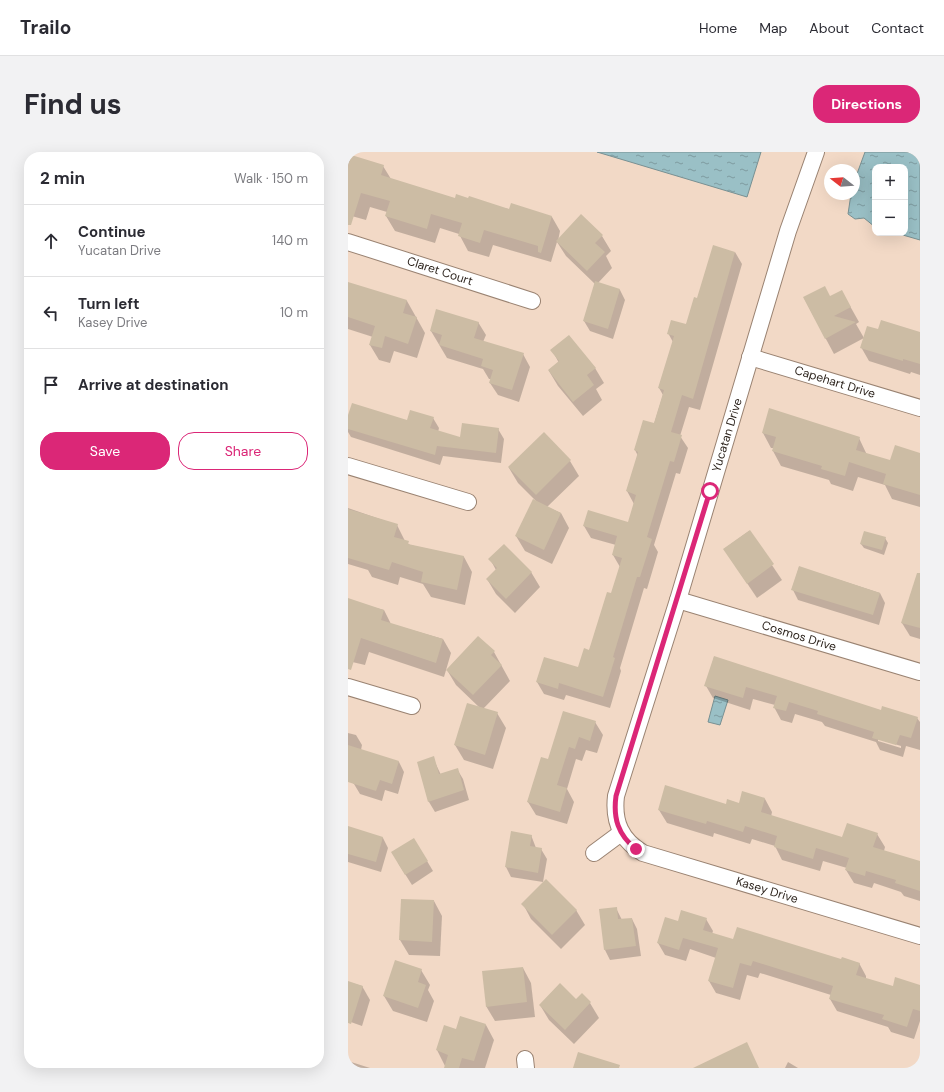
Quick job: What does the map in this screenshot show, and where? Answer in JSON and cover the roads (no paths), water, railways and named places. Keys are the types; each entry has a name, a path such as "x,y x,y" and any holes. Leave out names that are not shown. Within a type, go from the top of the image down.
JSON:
{"street":[{"name":"Yucatan Drive","path":"621,834 616,821 616,796 678,600 788,231 816,152"},
{"name":"Claret Court","path":"348,242 532,301"},
{"name":"Capehart Drive","path":"750,357 920,408"},
{"path":"348,466 468,502"},
{"name":"Cosmos Drive","path":"678,600 920,672"},
{"path":"348,687 412,706"},
{"path":"594,853 621,834"},
{"name":"Kasey Drive","path":"621,834 630,844 643,853 920,936"}],"water":[{"path":"597,152 761,152 747,197"},
{"path":"865,152 911,152 920,154 920,240 906,236 908,236 908,164 872,164 872,225 864,218 855,219 848,214 850,200 860,200 860,166"},
{"path":"715,696 728,700 720,725 708,722"}]}
